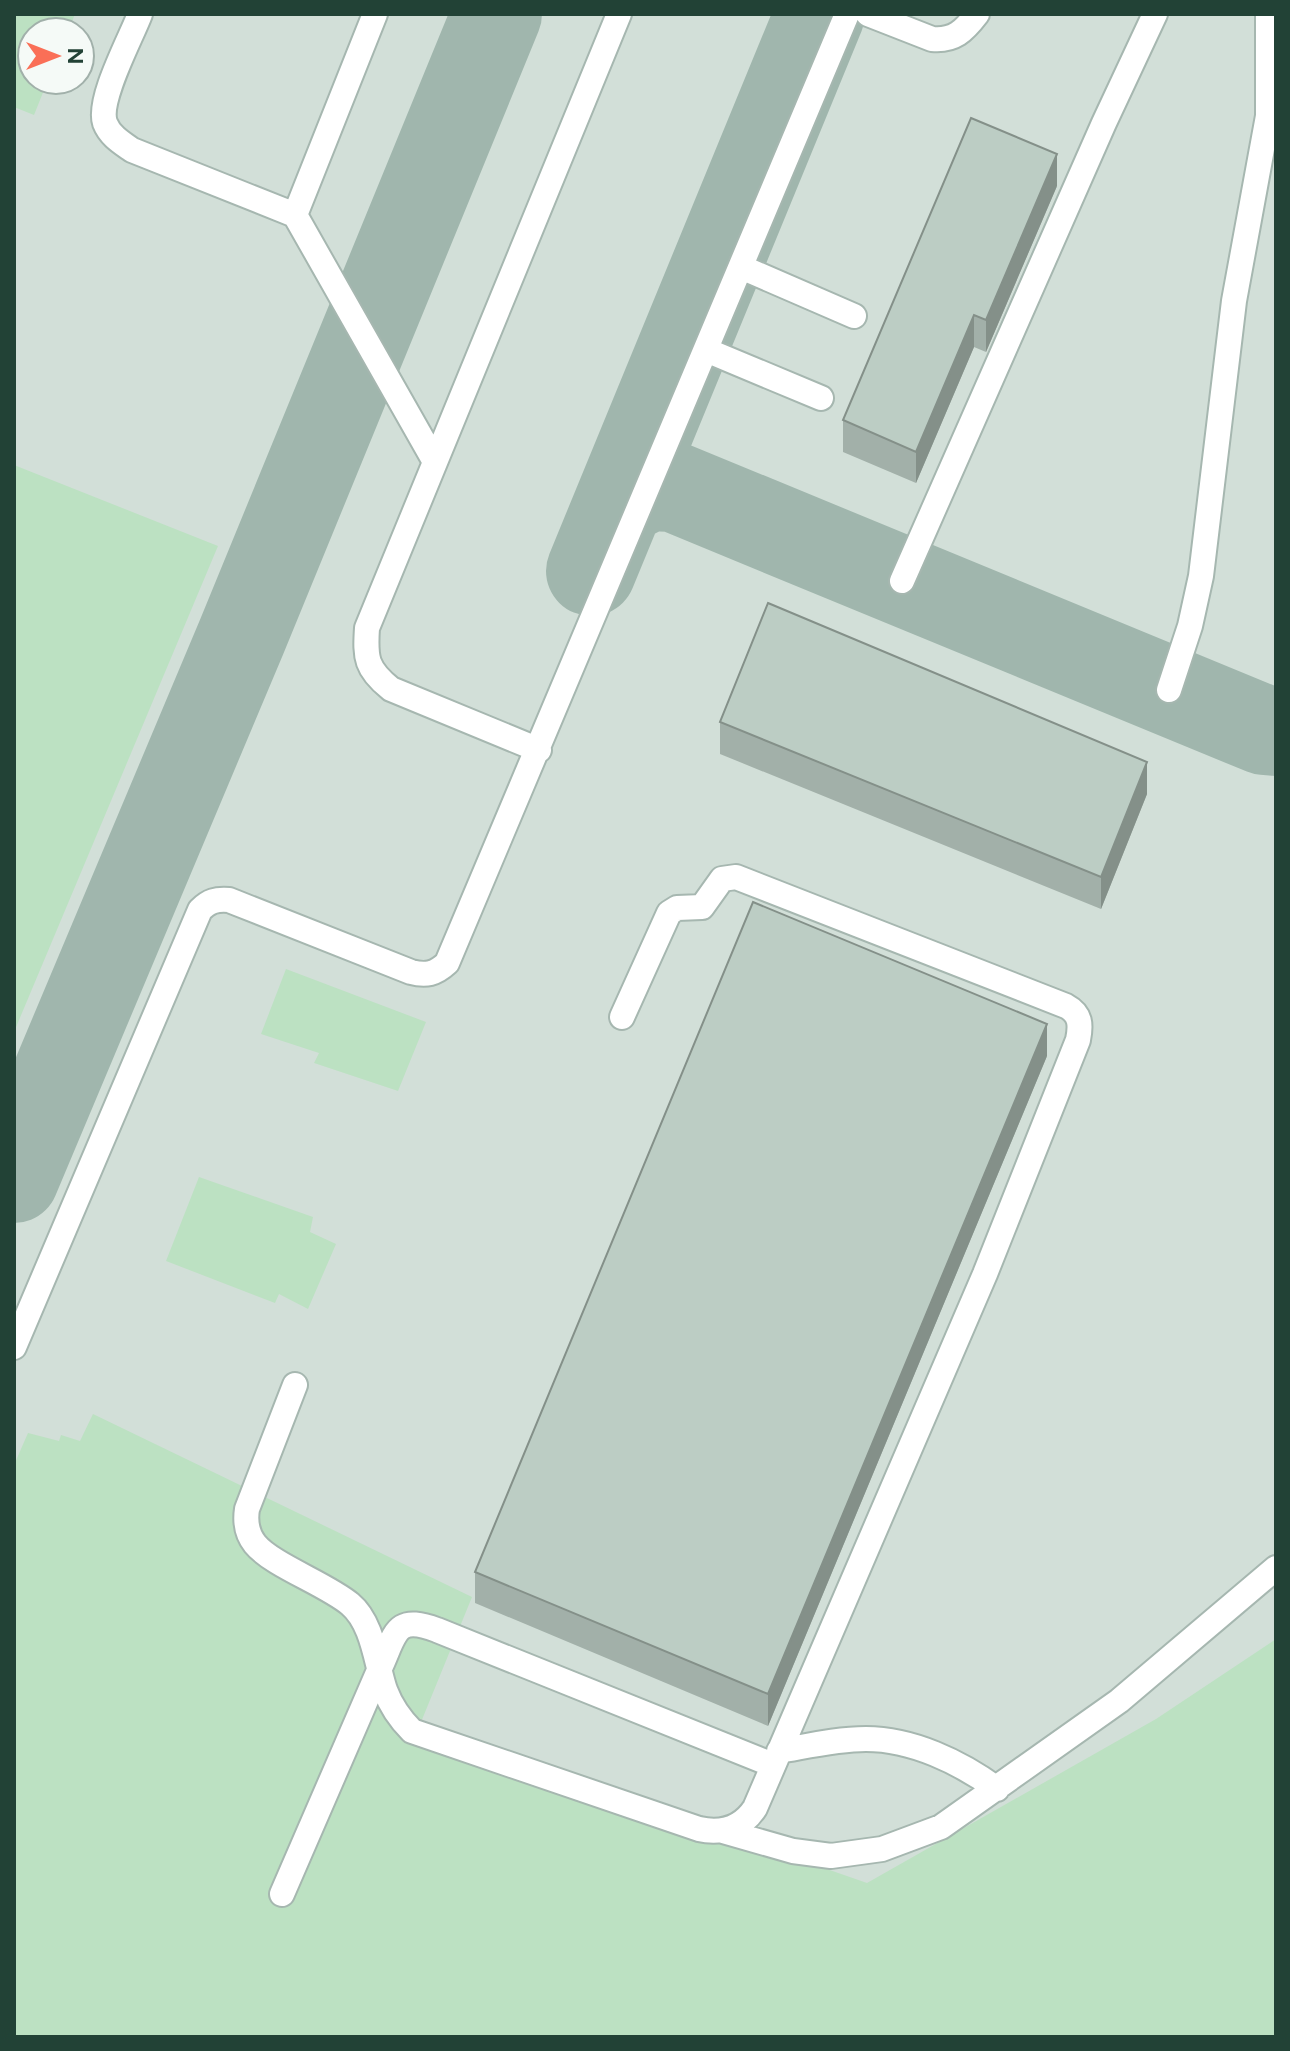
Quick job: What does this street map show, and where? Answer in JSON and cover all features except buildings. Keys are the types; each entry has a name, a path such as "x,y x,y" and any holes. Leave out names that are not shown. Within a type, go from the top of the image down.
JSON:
{"lane":[{"path":"140,14 104,106 105,124 116,139 132,150 295,215 434,460"},
{"path":"295,215 375,14"},
{"path":"539,750 391,689 373,675 365,653 367,628 619,14"},
{"path":"14,1347 200,910 208,902 229,900 411,972 424,975 437,972 447,963 847,14"},
{"path":"868,14 932,39 943,40 955,37 977,14"},
{"path":"902,581 1155,14"},
{"path":"1169,690 1190,626 1201,576 1234,301 1268,116 1270,20"},
{"path":"741,267 854,316"},
{"path":"706,350 821,398"},
{"path":"622,1017 669,913 677,908 702,907 722,879 736,877 1066,1006 1078,1016 1081,1025 1078,1040 985,1274 776,1758 748,1819 723,1831"},
{"path":"295,1385 247,1509 248,1531 262,1551 353,1606 376,1652 393,1708 412,1731 699,1829 723,1831 816,1856 869,1852 941,1827 1119,1701 1276,1568"},
{"path":"282,1894 380,1668 402,1625 417,1623 776,1758 840,1741 894,1741 959,1765 997,1789"}],"shaded area":[{"path":"14,14 1276,14 1276,2037 14,2037"}],"green space":[{"path":"14,14 75,14 16,16 16,96 42,96 34,115 14,107"},
{"path":"14,465 218,546 14,1032"},
{"path":"286,969 426,1022 398,1091 314,1063 319,1053 261,1034"},
{"path":"199,1177 313,1217 310,1232 336,1244 308,1309 279,1294 275,1303 166,1261"},
{"path":"93,1414 472,1597 419,1727 867,1883 1156,1719 1276,1639 1276,2037 14,2037 14,1465 28,1433 59,1441 61,1435 80,1441"}],"taxiway":[{"path":"14,1178 242,636 497,14"},
{"path":"591,571 820,14"},
{"path":"620,501 649,486 674,487 1264,730 1276,731"}]}
